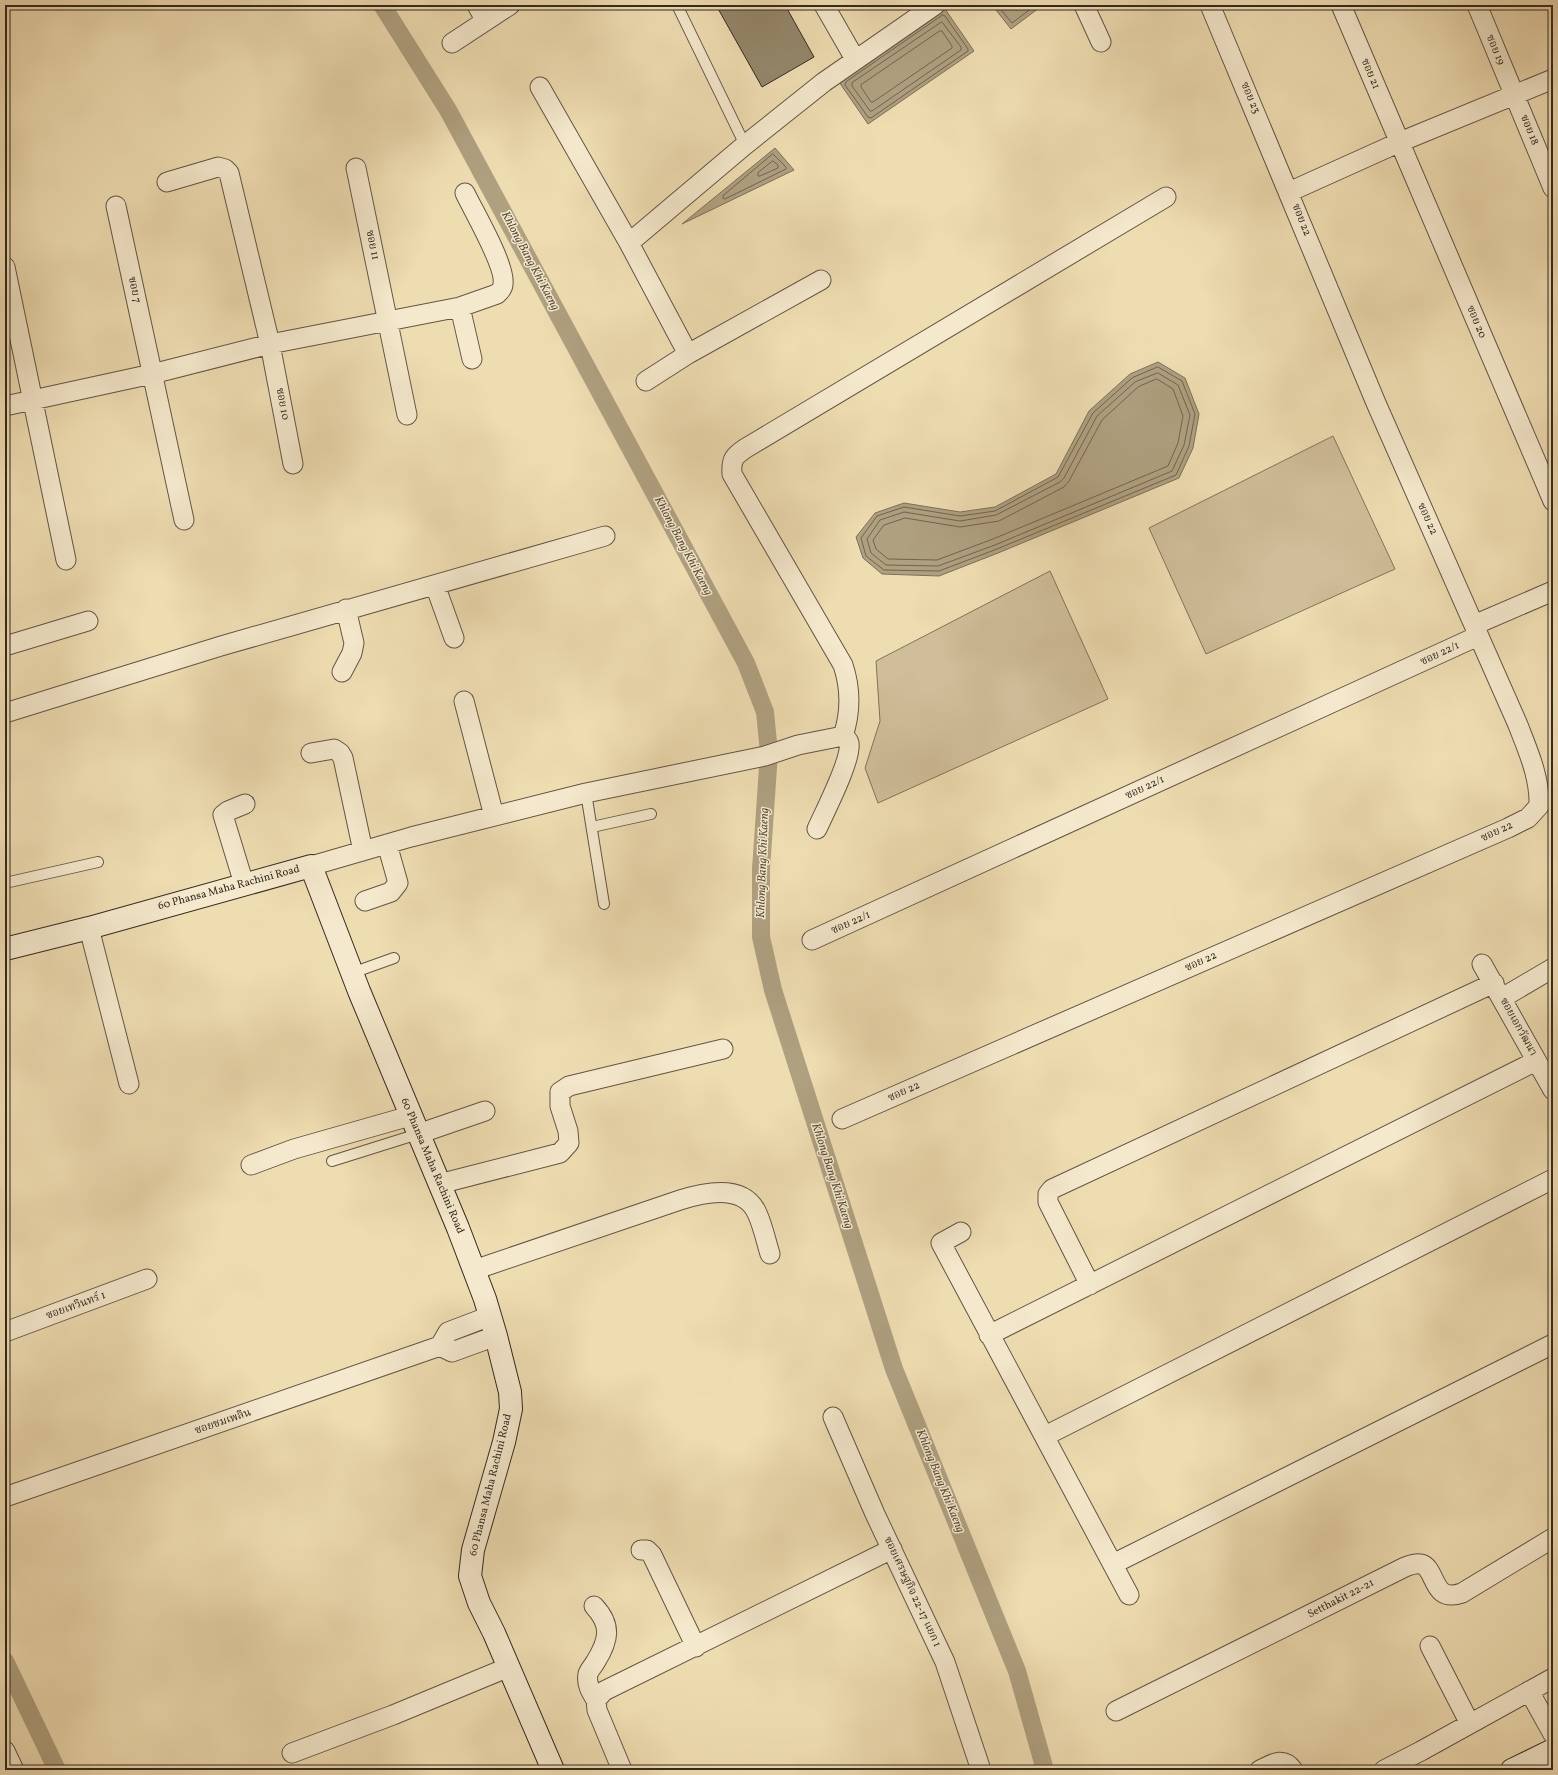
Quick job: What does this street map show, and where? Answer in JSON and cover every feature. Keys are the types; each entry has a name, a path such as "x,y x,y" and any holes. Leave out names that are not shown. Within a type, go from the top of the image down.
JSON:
{"street":[{"path":"452,43 481,13 510,5"},
{"path":"824,5 855,59"},
{"path":"629,243 745,145 824,82 855,59 935,5"},
{"path":"1084,5 1100,42"},
{"name":"ซอย 23","path":"1210,5 1289,192"},
{"name":"ซอย 21","path":"1341,5 1400,142"},
{"name":"ซอย 19","path":"1476,5 1514,94"},
{"path":"1289,192 1400,142 1553,78"},
{"path":"540,87 629,243 688,354"},
{"name":"ซอย 18","path":"1514,94 1553,188"},
{"name":"ซอย 20","path":"1400,142 1553,501"},
{"name":"ซอย 10","path":"166,182 218,167 225,169 229,173 270,344 294,464"},
{"name":"ซอย 11","path":"356,168 407,416"},
{"name":"ซอย 22","path":"842,1119 1508,828 1528,818 1539,806 1540,791 1534,767 1518,725 1376,403 1289,192"},
{"path":"5,406 152,374 270,344 460,307 497,294 501,290 503,284 499,264 465,193"},
{"path":"843,736 849,714 848,680 843,665 732,474 731,464 736,456 759,440 1166,197"},
{"name":"ซอย 7","path":"116,206 184,520"},
{"path":"5,268 66,560"},
{"path":"646,381 688,354 821,280"},
{"path":"460,307 472,359"},
{"path":"5,713 346,609 605,536"},
{"path":"435,584 454,638"},
{"name":"ซอย 22/1","path":"812,940 1476,630 1553,591"},
{"path":"342,672 352,653 354,643 346,609"},
{"path":"5,646 88,621"},
{"path":"464,701 494,816"},
{"path":"311,866 363,850 586,793 766,756 798,745 843,736"},
{"path":"817,829 844,767 849,744 847,739 843,736"},
{"path":"311,753 334,749 343,758 363,850"},
{"path":"244,884 223,815 228,811 245,804"},
{"path":"365,901 391,892 398,883 387,844"},
{"name":"60 Phansa Maha Rachini Road","path":"5,949 89,928 311,866 352,973 458,1228 493,1326 510,1392 511,1409 504,1442 472,1550 470,1576 479,1603 553,1770"},
{"path":"89,928 129,1084"},
{"name":"ซอยเอกวัฒนา","path":"1482,964 1553,1090"},
{"path":"1090,1285 1048,1202 1048,1194 1052,1189 1553,968"},
{"path":"439,1184 560,1153 569,1143 568,1132 560,1106 560,1092 569,1086 723,1049"},
{"path":"989,1335 1536,1061"},
{"path":"251,1165 294,1149 485,1111"},
{"path":"1045,1436 1553,1179"},
{"path":"474,1270 680,1200 700,1194 722,1192 736,1194 747,1200 757,1213 770,1254"},
{"path":"962,1232 941,1243 989,1335 1130,1595"},
{"name":"ซอยเทวินทร์ 1","path":"5,1332 147,1279"},
{"name":"ซอยชมเพลิน","path":"5,1497 440,1346 448,1332 493,1326"},
{"path":"1113,1564 1553,1344"},
{"name":"ซอยเศรษฐกิจ 22-17 แยก 1","path":"833,1417 875,1514 945,1662 981,1770"},
{"name":"Setthakit 22-21","path":"1116,1712 1405,1567 1416,1563 1422,1564 1446,1595 1452,1596 1462,1593 1553,1538"},
{"path":"596,1700 604,1691 696,1647 892,1549"},
{"path":"641,1550 647,1550 652,1555 696,1647"},
{"path":"594,1606 604,1616 607,1628 604,1646 588,1674 588,1685 596,1700 596,1710 622,1770"},
{"path":"1430,1646 1470,1724"},
{"path":"292,1753 393,1715 508,1667"},
{"path":"1384,1770 1553,1678"},
{"path":"1529,1691 1553,1734"},
{"path":"1512,1770 1553,1750"},
{"path":"5,1751 14,1770"},
{"path":"1260,1770 1278,1761 1283,1762 1293,1770"}],"lane":[{"path":"677,5 745,145"},
{"path":"586,793 604,904"},
{"path":"592,827 651,814"},
{"path":"5,883 98,862"},
{"path":"352,973 394,958"},
{"path":"332,1161 414,1125"}],"shaded area":[{"path":"1333,436 1395,569 1206,654 1149,528"},
{"path":"1050,571 1108,699 878,803 865,768 880,721 876,661"}],"water":[{"path":"992,5 1043,5 1011,29"},
{"path":"945,9 974,51 868,124 839,82"},
{"path":"775,148 794,170 682,224"},
{"path":"1158,362 1185,378 1199,414 1193,448 1179,478 939,576 882,574 863,558 856,537 875,513 904,503 960,512 995,507 1056,474 1089,411 1130,374"}],"building":[{"path":"716,5 785,5 814,57 762,87"}],"waterway":[{"name":"Khlong Bang Khi Kaeng","path":"382,5 448,110 746,663 765,712 769,753 761,869 761,937 773,990 894,1369 1017,1671 1045,1770"},
{"path":"5,1661 57,1770"}]}
